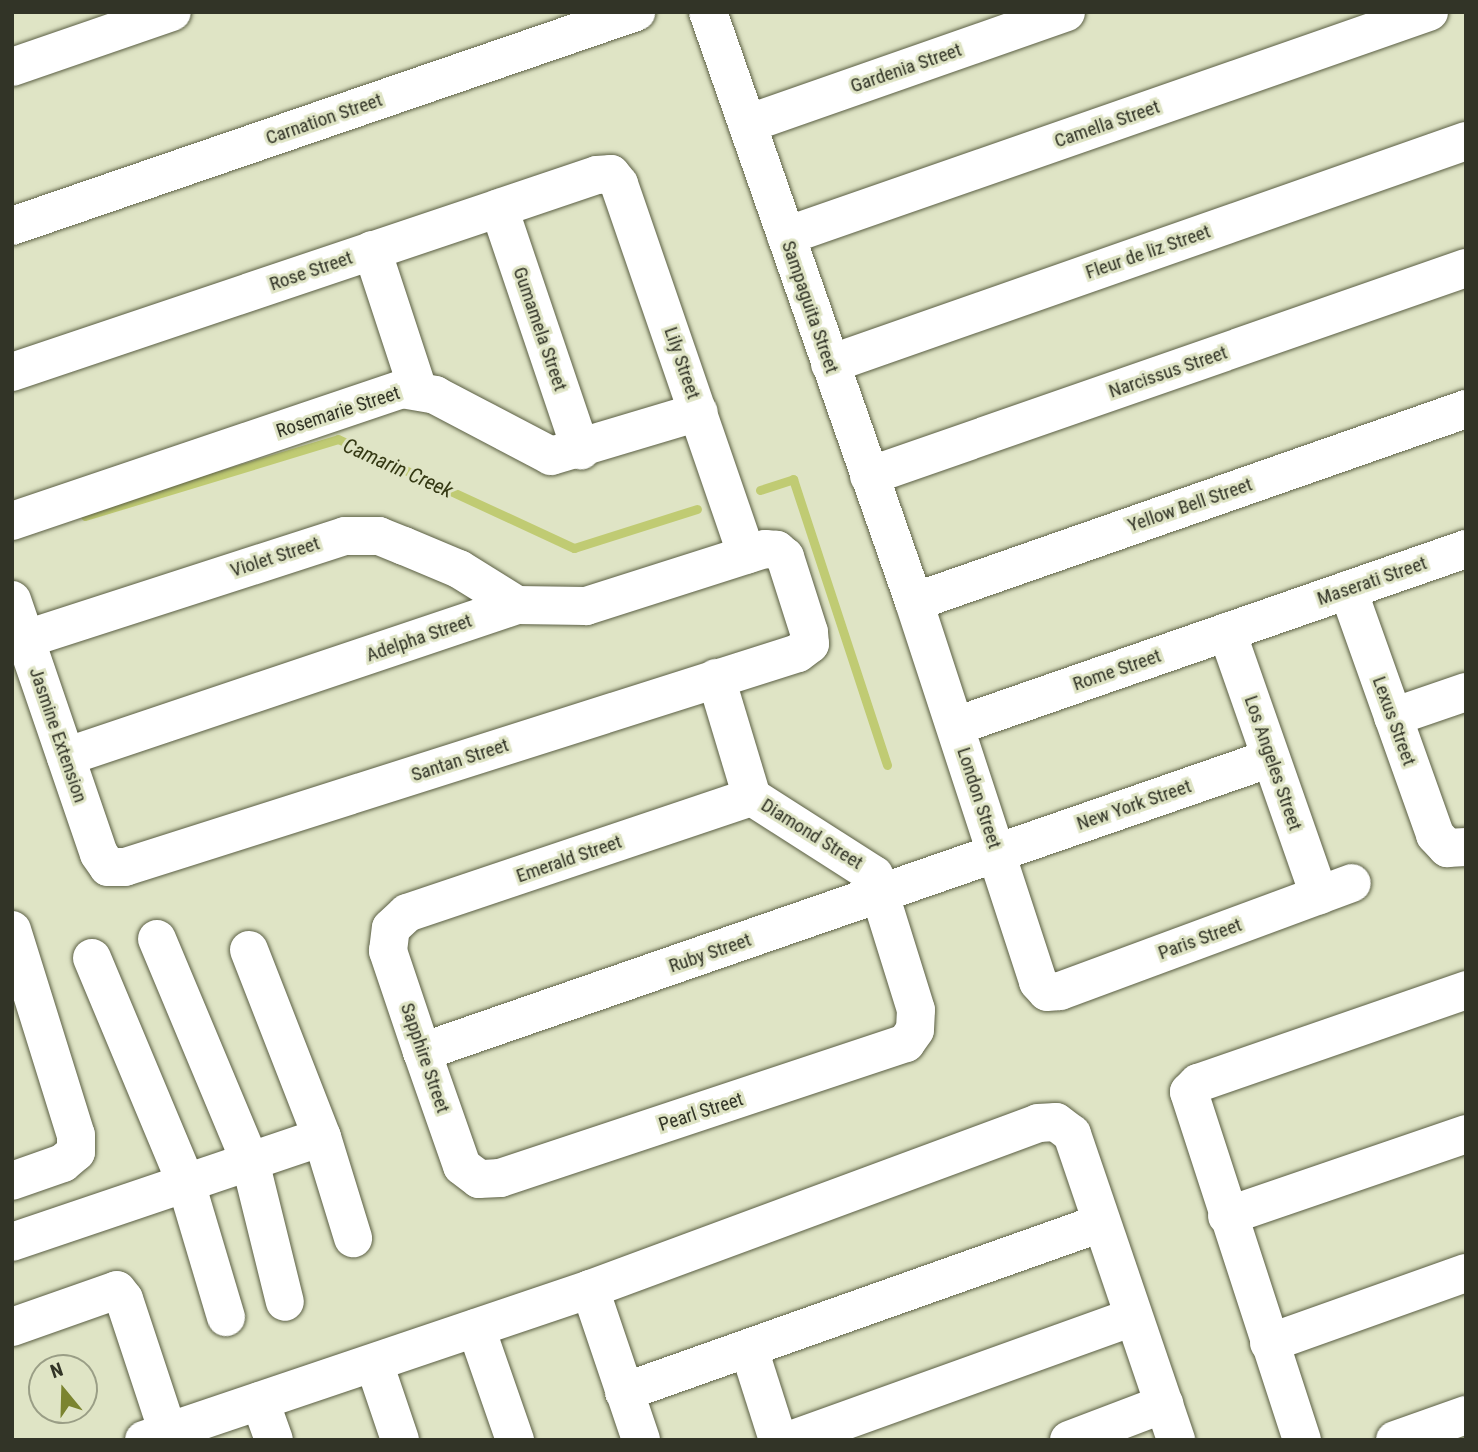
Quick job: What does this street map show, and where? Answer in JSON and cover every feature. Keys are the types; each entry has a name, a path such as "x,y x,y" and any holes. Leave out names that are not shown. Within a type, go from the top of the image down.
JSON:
{"street":[{"path":"12,68 172,12"},
{"name":"Carnation Street","path":"12,226 636,12"},
{"name":"Sampaguita Street","path":"708,12 914,601"},
{"name":"Gardenia Street","path":"747,124 1066,12"},
{"name":"Camella Street","path":"786,236 1429,12"},
{"name":"Fleur de liz Street","path":"830,363 1466,141"},
{"name":"Rose Street","path":"12,372 597,175 611,174"},
{"name":"Lily Street","path":"611,174 619,184 699,412 762,552 785,557 810,644"},
{"name":"Gumamela Street","path":"499,208 581,450"},
{"path":"372,250 418,390"},
{"name":"Narcissus Street","path":"869,476 1466,268"},
{"name":"Rosemarie Street","path":"12,521 402,389 418,390 551,456 581,450 699,412"},
{"name":"Yellow Bell Street","path":"914,601 1466,409"},
{"name":"Violet Street","path":"26,639 345,536 379,536 404,546 459,569 517,605"},
{"name":"Maserati Street","path":"1278,614 1466,549"},
{"name":"Adelpha Street","path":"66,757 517,605 586,606 762,552"},
{"name":"Lexus Street","path":"1348,590 1435,835 1456,847"},
{"name":"Jasmine Extension","path":"12,600 99,854 108,867"},
{"name":"London Street","path":"914,601 1038,982 1047,992"},
{"name":"Rome Street","path":"956,726 1278,614"},
{"name":"Los Angeles Street","path":"1227,632 1271,758 1335,889"},
{"name":"Santan Street","path":"108,867 125,867 799,653 810,644"},
{"name":"Diamond Street","path":"716,678 752,797 869,869 880,895 916,1010 915,1030"},
{"path":"1393,717 1466,692"},
{"name":"New York Street","path":"997,852 1271,758"},
{"name":"Emerald Street","path":"391,928 407,913 752,797"},
{"name":"Ruby Street","path":"422,1052 880,895 997,852"},
{"name":"Paris Street","path":"1047,992 1335,889"},
{"name":"Sapphire Street","path":"391,928 388,951 422,1052 462,1166 479,1179"},
{"path":"12,930 76,1135 76,1152 63,1163 12,1181"},
{"path":"157,939 250,1161 285,1302"},
{"path":"249,950 322,1137 352,1237"},
{"path":"92,958 186,1183 226,1317"},
{"path":"1302,1440 1190,1107 1189,1092 1198,1083 1466,990"},
{"name":"Pearl Street","path":"479,1179 500,1178 906,1043 915,1030"},
{"path":"12,1327 117,1290 124,1299 156,1436 590,1289 1038,1123 1056,1122 1072,1134 1176,1440"},
{"path":"1227,1216 1466,1134"},
{"path":"12,1241 322,1137"},
{"path":"624,1392 1101,1223"},
{"path":"1269,1343 1466,1273"},
{"path":"590,1289 641,1440"},
{"path":"791,1440 1133,1317"},
{"path":"476,1328 515,1440"},
{"path":"749,1349 778,1440"},
{"path":"374,1363 400,1440"},
{"path":"260,1401 274,1440"},
{"path":"1069,1440 1164,1404"},
{"path":"1395,1440 1466,1415"}],"waterway":[{"name":"Camarin Creek","path":"85,516 338,439 574,548 697,509"},
{"name":"Camarin Creek","path":"760,490 793,479 887,765"}]}
